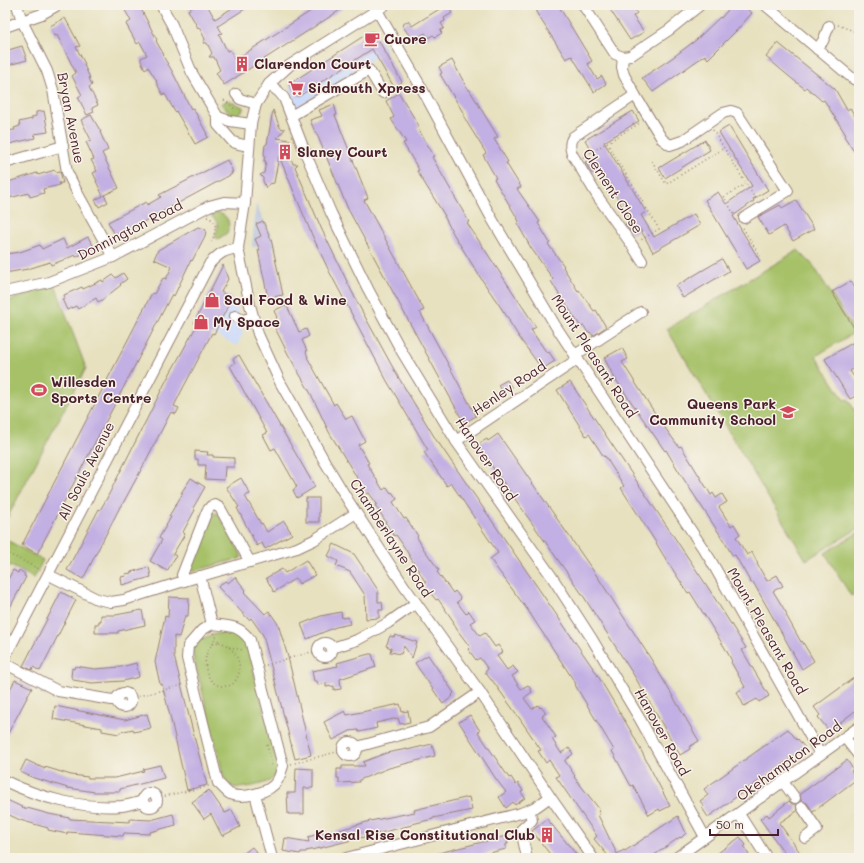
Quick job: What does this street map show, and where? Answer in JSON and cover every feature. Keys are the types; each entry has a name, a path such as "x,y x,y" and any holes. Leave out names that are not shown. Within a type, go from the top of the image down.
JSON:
{"street":[{"name":"Bryan Avenue","path":"17,5 22,21 47,71 53,90 67,172 78,196 113,257"},
{"path":"5,27 42,14 58,5"},
{"path":"161,5 172,25 192,73 218,117 218,125 233,142 249,146"},
{"path":"233,95 256,104 270,84 290,66 375,8 385,5"},
{"path":"583,5 615,54 623,57 630,56 669,30 700,5"},
{"path":"765,5 852,78 859,82"},
{"name":"Mount Pleasant Road","path":"375,8 421,87 492,219 576,357 710,559 820,754"},
{"path":"817,49 824,41 829,26"},
{"path":"623,57 622,67 624,75 662,139 670,144 682,141 723,113 731,111 737,113 788,191 744,218"},
{"path":"291,116 368,70 383,93"},
{"name":"Hanover Road","path":"270,84 284,98 331,213 368,289 402,352 456,441 552,577 592,638 641,721 705,837"},
{"name":"Clement Close","path":"635,95 573,136 570,141 570,146 576,161 598,197 642,261"},
{"name":"Chamberlayne Road","path":"256,104 249,146 245,203 238,248 258,334 280,382 325,462 356,513 416,603 480,692 550,797 593,858"},
{"path":"218,117 230,121 252,124"},
{"path":"224,132 230,121"},
{"path":"5,163 63,146"},
{"name":"Donnington Road","path":"5,292 49,282 113,257 209,206 224,202 245,203"},
{"name":"All Souls Avenue","path":"5,657 44,573 210,263 219,254 227,250 238,248"},
{"name":"Henley Road","path":"456,441 641,312"},
{"path":"235,316 243,320 253,317"},
{"path":"184,581 182,575 207,511 211,506 215,505 220,508 250,562"},
{"path":"44,573 97,600 111,602 124,600 306,544 356,513"},
{"path":"200,576 212,624"},
{"path":"318,650 319,654 326,657 332,653 332,648 357,640 388,622 416,603"},
{"path":"212,624 238,628 244,632 250,640 283,766 277,782 267,789 255,794 243,796 229,794 218,783 187,658 188,646 202,630 212,624"},
{"path":"5,665 10,666 58,691 112,700 117,699 119,695 123,693 128,694 131,698"},
{"path":"344,750 347,755 352,755 356,752 357,747 429,727 480,692"},
{"name":"Okehampton Road","path":"676,858 859,727"},
{"path":"845,738 859,756"},
{"path":"5,781 44,797 89,806 122,806 143,802 145,795 148,793 152,793 157,798"},
{"path":"783,782 795,798"},
{"path":"255,794 272,858"},
{"path":"346,858 514,815 536,807 550,797"},
{"path":"802,807 817,829 805,838"},
{"path":"526,853 521,830 532,820 529,810"},
{"path":"739,814 767,858"}],"path":[{"path":"829,26 830,23 859,33"},
{"path":"233,95 224,100 236,110"},
{"path":"576,161 642,122"},
{"path":"709,123 758,202"},
{"path":"607,143 659,229 632,245"},
{"path":"652,160 666,184 724,148"},
{"path":"204,216 211,218 216,227 212,242"},
{"path":"5,552 44,573"},
{"path":"229,646 236,654 239,663 239,675 235,682 231,685 221,687 214,685 209,678 206,667 206,656 213,644 215,636 219,642 242,650"},
{"path":"213,644 219,642"},
{"path":"257,667 318,650"},
{"path":"131,698 193,682"},
{"path":"283,766 344,750"},
{"path":"157,798 218,783"}],"shaded area":[{"path":"370,32 374,32 386,50 297,108 292,98 290,83"},
{"path":"256,204 276,246 252,247"},
{"path":"210,294 237,308 243,333 237,346 194,323"}],"green space":[{"path":"228,100 243,107 243,110 238,114 232,114 221,104"},
{"path":"218,213 228,220 229,226 227,233 218,239 215,237 217,221 212,217 212,214"},
{"name":"Queens Park Community School","path":"798,250 813,265 855,332 816,356 844,400 848,399 859,418 859,528 806,560 667,329"},
{"name":"Willesden Sports Centre","path":"55,285 86,368 5,522 5,302"},
{"path":"216,513 219,515 241,554 241,558 194,571 191,570 190,567 210,516"},
{"path":"859,532 859,591 851,596 825,553"},
{"path":"5,539 43,560 34,578 5,563"},
{"path":"229,631 239,633 246,640 278,766 274,776 268,782 241,788 233,787 224,778 192,650 203,638"}],"building":[{"path":"122,5 139,5 157,40 156,41 164,55 163,56 191,109 193,108 208,137 195,144 165,94 163,95 156,82 157,81 148,67 145,69 141,58 147,55 140,42 137,44 126,24 131,21"},
{"path":"197,5 207,5 215,19 237,5 251,5 218,26 222,33 219,34 227,51 230,50 235,60 320,5 348,5 224,85 216,73 220,70 214,57 209,57 212,53 207,43 203,43 205,39 188,10"},
{"path":"439,5 458,5 450,10 452,13 444,18 445,21 441,23 444,28 440,31 442,33 435,37 433,35 428,38 425,33 413,41 402,25 408,21 412,26 441,8"},
{"path":"547,5 558,5 592,61 588,63 597,79 602,76 606,84 594,92 572,56 566,59 536,12"},
{"path":"607,5 632,5 637,13 633,16 644,32 630,40"},
{"path":"732,5 742,5 752,13 708,59 705,55 653,92 642,78 696,40 720,17 721,18"},
{"path":"65,18 80,46 76,47 85,64 84,65 92,85 89,87 98,105 92,108 94,112 87,115 78,97 82,95 72,76 76,73 57,35 55,36 50,26"},
{"path":"370,32 374,32 402,82 394,87 372,49 298,97 289,84"},
{"path":"778,43 835,89 847,110 850,108 859,123 859,157 844,136 846,135 824,100 822,101 806,87 805,89 766,57"},
{"path":"22,46 27,60 5,66 5,51"},
{"path":"452,60 468,90 469,89 498,137 494,139 508,162 506,163 521,187 517,189 540,222 538,223 550,243 548,244 564,266 563,267 578,291 579,290 594,311 596,310 606,327 593,336 590,332 588,333 584,326 581,327 551,281 553,279 531,248 517,223 519,221 494,179 496,178 483,155 486,153 440,74 442,73 439,67"},
{"path":"399,93 419,126 417,127 434,156 432,157 469,222 467,223 536,327 531,330 547,353 549,352 555,361 542,369 521,340 480,277 417,171 419,170 403,143 406,142 391,119 394,117 386,101"},
{"path":"334,104 337,115 335,115 368,198 364,200 424,310 420,312 476,416 464,423 348,209 310,120 322,116 319,110"},
{"path":"273,110 280,128 285,129 277,138 290,140 287,144 291,153 290,155 293,164 298,164 295,167 322,230 358,304 397,375 438,443 595,671 632,733 670,806 660,811 659,809 649,815 633,785 631,786 612,751 614,750 575,685 576,684 529,612 490,559 498,553 451,483 447,486 424,452 428,450 387,381 329,271 312,235 279,156 274,183 269,184 266,188 263,178 260,175 264,173 266,161 264,161 265,145 267,144"},
{"path":"44,111 48,132 34,134 35,138 5,145 5,131 15,130 14,128 20,126 19,122 32,119 32,117 36,116 36,112"},
{"path":"633,111 639,121 604,142 646,212 641,215 654,237 694,214 700,225 653,252 640,229 632,234 625,224 631,221 599,168 592,173 585,162 595,156 585,140"},
{"path":"91,115 101,132 108,150 102,153 119,188 104,195 108,202 99,207 95,200 103,196 93,173 97,171 91,160 94,159 86,142 91,140 81,120"},
{"path":"729,126 768,190 753,199 754,201 733,216 760,261 746,269 705,200 718,192 726,204 752,186 719,132"},
{"path":"705,140 710,150 665,178 659,168"},
{"path":"227,160 233,172 231,172 232,174 123,233 119,235 118,233 115,235 108,222 146,202 147,205 161,197 159,195"},
{"path":"55,170 56,172 60,171 63,183 59,183 60,185 43,189 44,193 30,197 29,193 5,199 5,183 37,173 38,175"},
{"path":"796,200 814,229 793,241 784,226 769,235 758,217 780,205 782,208"},
{"path":"263,221 271,239 283,295 268,298 258,250 260,250 255,239 261,236 256,224"},
{"path":"198,227 205,229 205,236 192,261 191,260 174,296 172,294 37,554 22,545 152,293 154,294 163,278 166,279 172,267 154,259 158,250"},
{"path":"88,237 94,247 76,257 75,255 51,265 50,262 28,269 5,273 5,254 20,252 40,245 42,249 63,239 67,248"},
{"path":"722,259 729,271 683,298 676,286"},
{"path":"223,265 228,279 221,292 232,298 174,406 179,408 176,414 171,412 83,579 67,570 99,509 100,510 106,500 167,379 197,325 194,323"},
{"path":"123,273 127,279 102,300 98,302 96,298 78,309 76,306 67,310 62,299 65,298 64,295 82,287 83,289 102,280 103,282 113,275 116,278"},
{"path":"851,281 859,294 859,336 832,292"},
{"path":"285,305 285,307 287,306 299,332 306,329 309,336 302,340 307,351 307,357 334,405 336,403 346,419 352,416 365,441 358,445 369,463 367,464 383,490 387,487 397,499 393,502 404,519 406,518 418,536 417,537 423,548 439,570 437,572 453,593 455,591 461,599 457,602 466,614 469,611 475,620 470,623 480,636 485,633 495,647 498,645 503,652 497,656 507,670 513,666 518,672 512,676 521,689 528,685 532,692 524,698 532,709 538,705 546,713 542,716 556,737 552,739 561,753 569,748 573,754 565,761 575,776 574,777 600,810 598,811 600,814 598,815 617,854 624,850 625,851 678,816 686,833 681,838 680,837 650,858 610,858 594,839 597,836 556,777 559,775 549,760 546,763 538,751 541,750 485,672 488,669 480,658 476,660 468,649 470,647 458,631 453,623 454,622 438,599 436,600 424,585 426,583 401,542 396,535 394,536 375,505 377,504 369,493 367,494 329,432 311,394 274,326 278,324 274,311"},
{"path":"859,339 859,365 850,371 859,384 859,394 850,399 825,359"},
{"path":"622,348 628,359 622,362 660,421 679,447 681,446 711,495 713,493 716,498 722,494 727,502 719,507 731,526 734,524 740,534 736,537 747,555 752,552 767,581 777,575 783,586 773,591 787,614 786,615 801,642 802,641 814,661 802,669 753,582 751,583 735,555 733,556 666,450 665,451 614,377 604,358"},
{"path":"239,355 315,487 297,498 293,490 297,487 275,448 271,450 263,435 267,433 230,366 235,363 233,359"},
{"path":"507,380 512,388 503,394 498,385"},
{"path":"570,382 707,586 746,648 742,650 769,696 759,702 757,699 744,706 737,692 745,687 725,648 621,488 624,486 605,456 604,457 589,434 586,436 557,390"},
{"path":"498,434 599,579 651,659 699,741 680,755 635,677 582,594 477,445 487,439 488,441"},
{"path":"195,451 208,452 207,455 213,455 213,457 234,458 234,467 225,467 224,480 205,479 206,465 198,465 198,459 195,459"},
{"path":"191,478 205,487 193,508 195,510 183,532 185,534 173,554 176,556 167,571 150,561 162,540 159,538 171,517 169,516"},
{"path":"241,478 250,494 245,496 267,532 284,521 292,534 265,549 262,543 257,546 237,508 239,507 226,487"},
{"path":"306,498 319,498 319,522 306,522"},
{"path":"334,544 354,554 378,590 378,602 382,602 383,610 379,610 379,618 366,619 365,595 350,572 336,566 338,561 328,556"},
{"path":"306,560 315,575 299,584 296,578 274,592 266,578 282,569 285,573"},
{"path":"149,567 151,577 122,585 121,577 126,576 125,574"},
{"path":"13,570 18,573 19,570 25,574 24,576 26,577 5,617 5,585"},
{"path":"235,577 246,590 244,592 265,614 269,611 278,624 288,657 311,755 295,759 263,635 251,618 249,620 218,587 225,581 228,583"},
{"path":"61,592 76,600 40,671 33,667 32,670 23,666"},
{"path":"169,597 189,598 188,616 185,616 179,637 174,636 174,656 207,785 187,790 162,684 160,684 155,662 165,616 168,617"},
{"path":"142,610 145,625 118,631 118,633 95,633 95,624 99,624 99,621 101,621 101,615 116,615"},
{"path":"341,612 342,618 348,617 350,624 336,627 307,639 301,624 321,616"},
{"path":"395,635 417,642 412,658 404,646 401,654 390,652 391,648 386,646 390,636 394,637"},
{"path":"372,654 376,667 340,679 341,689 334,690 334,686 326,687 326,683 318,685 317,681 314,681 312,671 338,666 337,663"},
{"path":"428,655 454,693 452,695 453,696 443,704 415,663"},
{"path":"136,663 139,677 123,681 92,683 73,680 71,677 72,668 74,669 75,666 95,669 121,667"},
{"path":"859,674 859,708 829,731 818,717 820,715 814,707"},
{"path":"15,680 32,688 5,739 5,699"},
{"path":"400,704 402,712 408,711 410,722 400,724 398,718 376,723 377,728 359,732 358,730 350,731 333,740 324,722 345,711 347,715"},
{"path":"55,706 125,720 147,714 151,728 134,732 133,729 120,732 119,734 102,731 102,728 53,719"},
{"path":"470,715 480,731 478,732 509,778 511,777 516,785 518,783 523,791 521,792 525,798 515,805 513,802 506,808 499,797 506,792 459,722"},
{"path":"788,729 805,748 708,817 702,808 704,806 700,801 708,795 704,789"},
{"path":"432,744 435,756 389,768 359,780 359,782 339,783 339,778 337,778 337,769 342,769 342,766 365,766 363,762 386,753"},
{"path":"26,760 45,769 45,767 71,775 88,778 115,778 144,771 143,769 160,765 164,778 120,789 120,791 95,792 68,788 34,778 20,772"},
{"path":"847,760 853,769 851,771 857,779 813,812 807,803 801,801 800,794"},
{"path":"296,768 313,769 313,788 304,788 304,814 288,814 287,793 295,793"},
{"path":"209,790 225,813 232,810 240,827 222,836 211,814 204,819 192,802"},
{"path":"469,797 472,810 433,818 412,825 301,852 300,854 283,851 285,838 309,842 308,837 325,832 326,834 370,821 415,812 414,810"},
{"path":"5,799 26,809 70,819 130,822 130,819 151,820 173,814 176,825 150,832 150,834 124,833 123,836 67,832 67,834 48,830 48,828 20,820 5,813"},
{"path":"789,801 792,804 796,804 797,811 779,823 804,858 788,858 760,819 767,814 769,817"},
{"path":"547,819 579,858 553,858 532,831"},
{"path":"506,836 508,844 506,844 506,849 469,858 431,858 431,855"},
{"path":"740,837 746,845 744,847 749,855 745,858 711,858"},
{"path":"252,847 261,858 238,858"}],"place":[{"name":"Cuore","path":"372,39"},
{"name":"Clarendon Court","path":"242,64"},
{"name":"Sidmouth Xpress","path":"296,88"},
{"name":"Slaney Court","path":"285,152"},
{"name":"Soul Food & Wine","path":"212,300"},
{"name":"My Space","path":"201,322"},
{"name":"Willesden Sports Centre","path":"39,390"},
{"name":"Queens Park Community School","path":"788,412"},
{"name":"Kensal Rise Constitutional Club","path":"547,835"}]}
